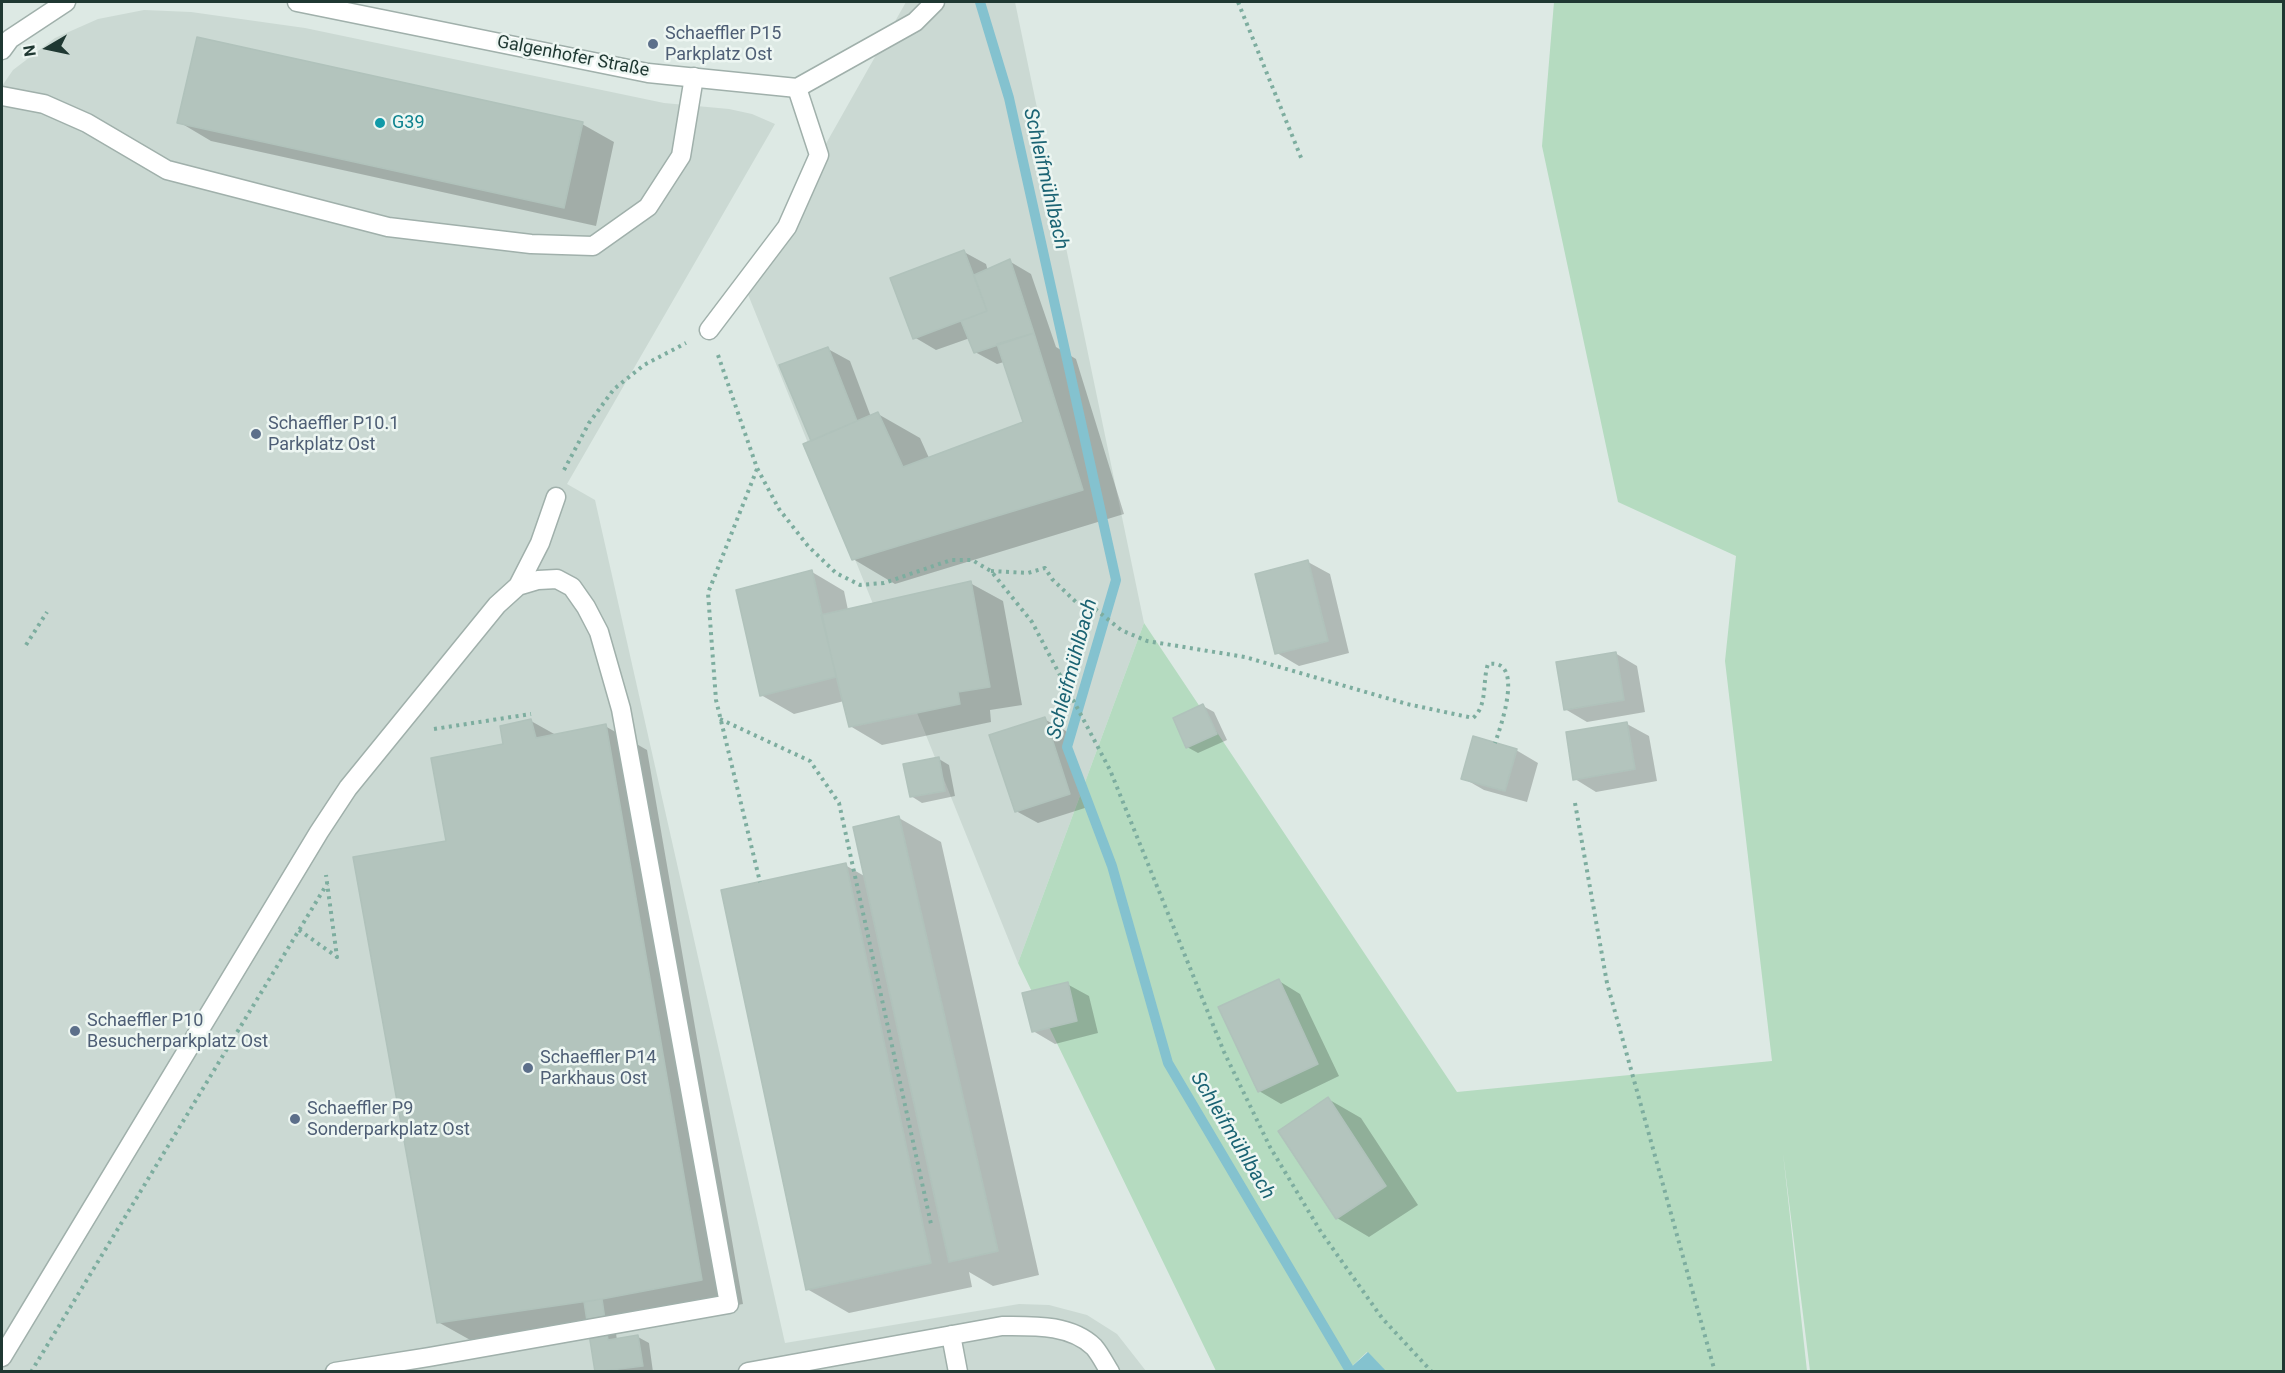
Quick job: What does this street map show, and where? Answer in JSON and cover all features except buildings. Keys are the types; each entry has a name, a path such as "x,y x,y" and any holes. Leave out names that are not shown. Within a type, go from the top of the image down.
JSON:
{"street":[{"path":"2,50 10,39 66,2"},
{"name":"Galgenhofer Straße","path":"297,2 648,73 797,88"},
{"path":"709,330 787,227 819,155 797,88 915,22 935,2"},
{"path":"2,96 44,104 87,123 167,170 364,221 531,244 593,246 648,207 681,156 694,77"},
{"path":"2,1357 319,832 348,788 489,615 518,586 540,543 556,497"},
{"path":"335,1371 440,1355 729,1304 621,709 599,632 572,586 557,579 538,580 518,586"},
{"path":"748,1371 1002,1326 1041,1326 1072,1333 1094,1347 1110,1371"},
{"path":"951,1335 958,1371"}],"path":[{"path":"1238,2 1302,160"},
{"path":"556,497 566,464 589,423 614,389 644,365 709,330 757,468 779,509 808,546 836,573 860,585 884,583 951,560 972,560 991,571 1032,622 1110,770 1224,1052 1270,1147 1321,1232 1382,1318 1432,1371"},
{"path":"757,468 708,593 716,700 760,882"},
{"path":"991,571 1028,573 1045,568 1052,579 1077,603 1092,600 1094,608 1121,630 1147,641 1245,657 1407,704 1473,718 1482,707 1488,664 1494,663 1508,674 1504,716 1495,743"},
{"path":"26,645 47,612"},
{"path":"391,736 531,714"},
{"path":"720,719 810,761 839,803 931,1224"},
{"path":"1575,803 1607,983 1715,1371"},
{"path":"299,930 337,957 319,832"},
{"path":"31,1371 327,884"}],"shaded area":[{"path":"906,2 1015,2 1144,623 1018,963 745,287"},
{"path":"144,10 191,12 305,28 664,103 729,109 752,114 775,124 567,484 595,500 785,1343 1019,1304 1049,1305 1087,1315 1117,1334 1146,1371 2,1372 2,86 13,70 55,38 98,19"}],"green space":[{"path":"1554,2 2283,2 2283,1371 1810,1371 1783,1153 1807,1371 1386,1372 1367,1352 1349,1371 1216,1371 1018,963 1144,623 1457,1092 1772,1061 1725,661 1736,556 1618,502 1542,146"}],"water":[{"path":"1368,1352 1386,1371 1349,1371 1349,1369"}],"waterway":[{"name":"Schleifmühlbach","path":"980,2 1009,98 1116,580 1067,747 1112,866 1168,1063 1349,1369"}],"place":[{"name":"Schaeffler P15 Parkplatz Ost","path":"653,44"},
{"name":"G39","path":"380,123"},
{"name":"Schaeffler P10.1 Parkplatz Ost","path":"256,434"},
{"name":"Schaeffler P10 Besucherparkplatz Ost","path":"75,1031"},
{"name":"Schaeffler P14 Parkhaus Ost","path":"528,1068"},
{"name":"Schaeffler P9 Sonderparkplatz Ost","path":"295,1119"}]}
